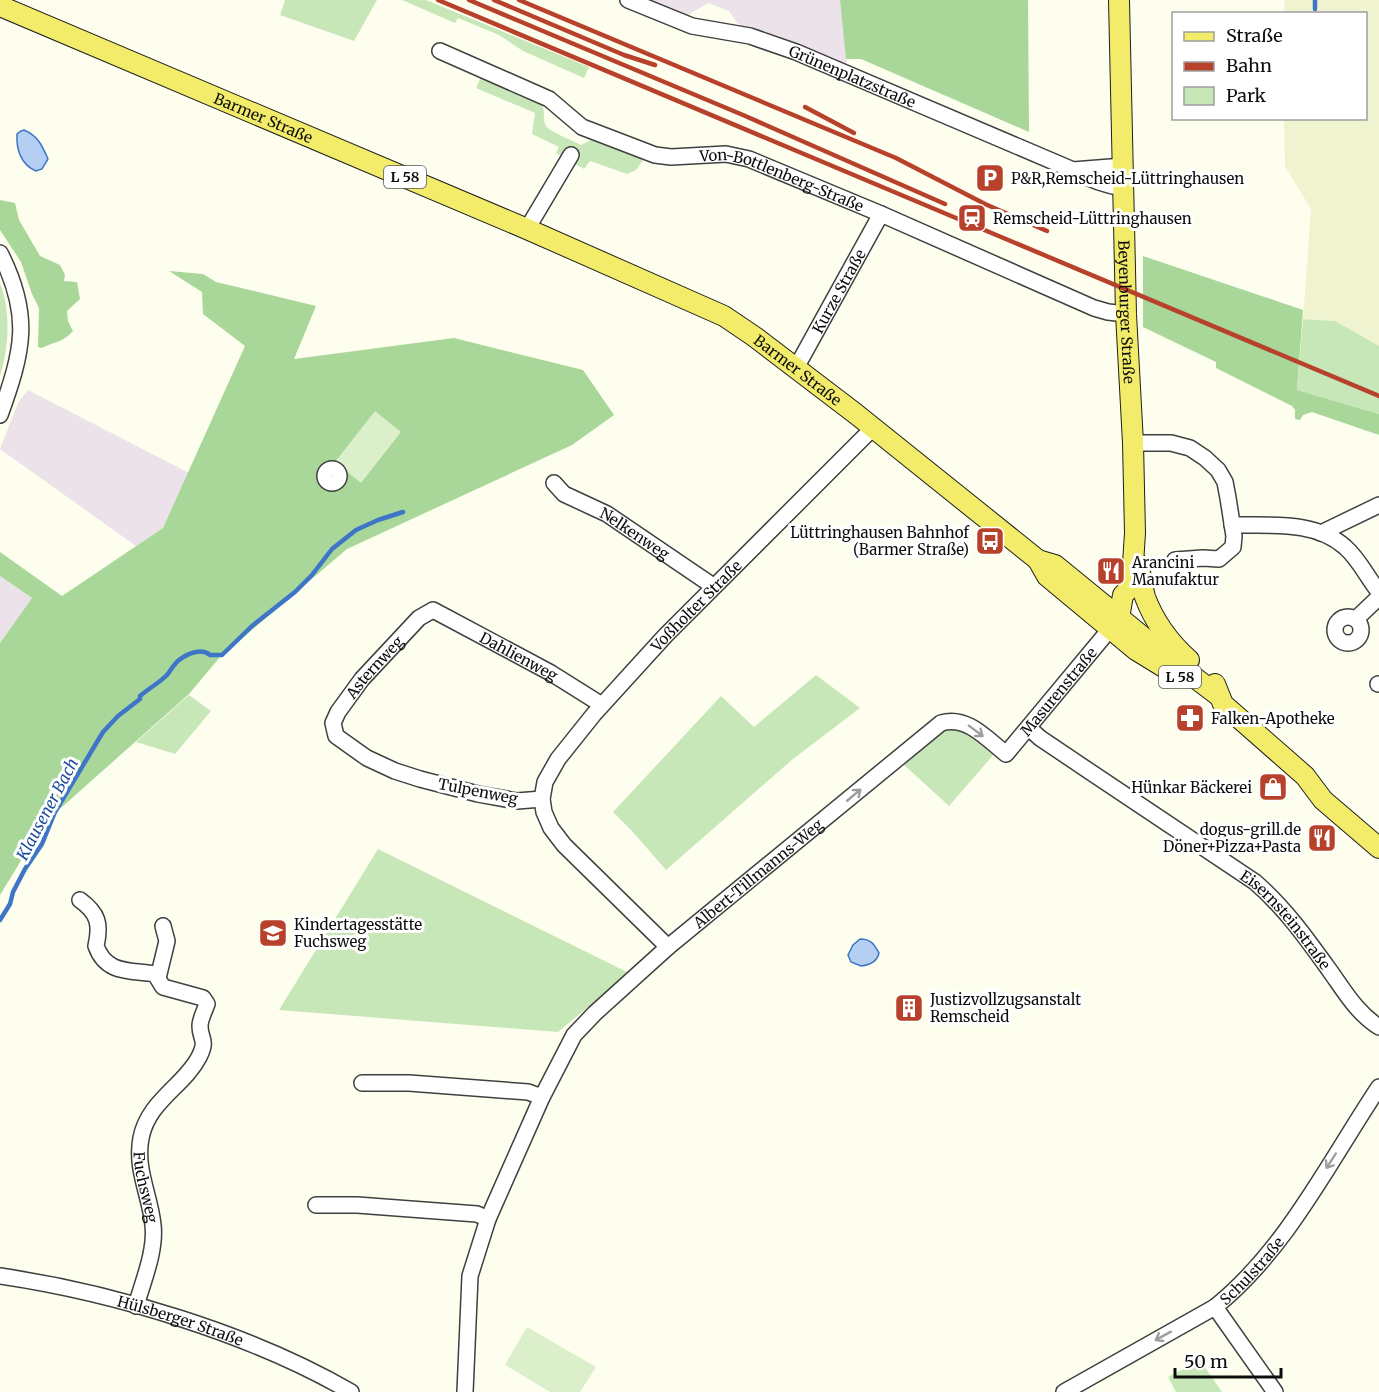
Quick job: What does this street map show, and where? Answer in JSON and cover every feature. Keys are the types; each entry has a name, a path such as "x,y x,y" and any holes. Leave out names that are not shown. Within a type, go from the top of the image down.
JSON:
{"main road":[{"name":"Beyenburger Straße","path":"1119,0 1126,314 1133,443 1134,552"},
{"name":"Barmer Straße","path":"0,6 527,228 724,316 796,368 1038,560 1047,576 1221,700 1305,776 1329,792 1379,833"},
{"path":"1134,552 1145,597 1163,630 1175,648 1215,683 1221,700"},
{"path":"1115,623 1123,595 1128,590 1132,579 1134,552"},
{"path":"1115,623 1135,608 1142,583"},
{"name":"Barmer Straße","path":"1305,776 1323,800 1379,848"}],"street":[{"name":"Grünenplatzstraße","path":"628,0 692,26 750,36 796,52 1073,170 1095,182 1123,188"},
{"name":"Von-Bottlenberg-Straße","path":"440,51 549,99 582,127 655,155 671,157 726,154 749,159 881,214 1094,308 1126,314"},
{"path":"527,228 571,155"},
{"name":"Grünenplatzstraße","path":"1073,170 1123,166"},
{"name":"Kurze Straße","path":"796,368 881,214"},
{"path":"0,253 13,278 19,300 21,321 17,362 0,415"},
{"name":"Voßholter Straße","path":"542,799 545,782 553,767 602,705 713,586 873,428"},
{"path":"1133,443 1171,443 1190,448 1218,470 1225,482 1234,536 1233,547 1219,560 1203,558 1175,560"},
{"name":"Nelkenweg","path":"554,483 564,494 607,514 713,586"},
{"path":"1321,533 1379,506"},
{"path":"1232,525 1297,526 1321,533 1345,547 1379,592"},
{"path":"1356,619 1379,597"},
{"name":"Dahlienweg","path":"433,610 551,673 602,705"},
{"name":"Asternweg","path":"336,736 333,723 338,711 362,679 419,618 433,610"},
{"name":"Masurenstraße","path":"1006,754 1115,623"},
{"name":"Albert-Tillmanns-Weg","path":"465,1392 470,1276 488,1219 542,1097 574,1035 595,1013 668,948 941,723 952,720 964,723 1006,754"},
{"name":"Eisernsteinstraße","path":"1029,728 1040,738 1256,882 1278,901 1359,1012 1379,1027"},
{"name":"Tulpenweg","path":"336,736 367,758 420,779 517,801 542,799"},
{"path":"542,799 543,812 564,845 668,948"},
{"name":"Fuchsweg","path":"80,900 90,907 97,918 100,930 96,946 106,963 117,968 155,974 163,987 203,998 207,1004 200,1026 204,1041 198,1059 159,1102 141,1136 140,1161 153,1224 153,1240 136,1306"},
{"path":"158,978 167,941 163,926"},
{"path":"362,1083 409,1083 528,1092 542,1097"},
{"name":"Schulstraße","path":"1064,1392 1215,1308 1249,1277 1275,1246 1379,1087"},
{"path":"316,1205 357,1205 477,1214 488,1219"},
{"name":"Hülsberger Straße","path":"0,1276 46,1283 136,1306 244,1342 326,1377 351,1392"},
{"path":"1215,1308 1275,1392"}],"shaded area":[{"path":"639,0 840,0 847,61 845,70 738,24 729,11 708,3 683,18"},
{"path":"28,390 189,473 163,528 136,546 0,449 18,403"},
{"path":"0,576 32,598 0,643"}],"green space":[{"path":"285,0 377,0 354,41 280,15"},
{"path":"402,0 426,0 589,67 584,78 523,51 499,35 458,18 455,23"},
{"path":"840,0 1028,0 1029,132 861,59 846,59"},
{"path":"1285,0 1379,0 1379,346 1335,321 1303,319 1311,209 1285,166 1284,120 1367,120 1367,12 1284,12"},
{"path":"481,77 541,103 546,126 557,134 581,145 593,139 599,139 644,159 636,170 627,174 590,161 584,169 556,153 559,147 532,134 535,113 476,88"},
{"path":"0,200 15,203 19,220 40,256 60,265 65,275 64,281 77,282 80,299 67,311 68,321 73,331 62,340 42,348 38,347 39,308 21,262 0,230"},
{"path":"1143,256 1303,310 1297,390 1379,414 1379,435 1312,412 1303,415 1300,420 1295,419 1295,410 1292,406 1216,368 1216,362 1143,327"},
{"path":"169,271 203,274 216,282 316,306 294,359 454,338 583,370 614,415 572,445 347,549 220,657 189,694 44,823 0,895 0,643 32,598 0,576 0,552 62,596 163,528 245,346 203,314 202,292"},
{"path":"0,283 4,294 8,330 0,376"},
{"path":"1303,319 1335,321 1379,346 1379,414 1297,390"},
{"path":"375,411 401,432 361,483 335,462"},
{"path":"816,675 860,708 793,759 666,870 613,812 721,696 754,727"},
{"path":"189,695 211,711 175,754 136,742"},
{"path":"955,727 967,732 995,753 949,806 902,763 942,729"},
{"path":"378,849 629,973 558,1032 279,1010"},
{"path":"527,1327 596,1367 580,1392 550,1392 505,1365"},
{"path":"1200,1360 1222,1392 1176,1392 1168,1377"}],"water":[{"path":"24,130 36,138 46,154 48,159 42,169 36,171 20,156 17,134"},
{"path":"860,939 872,943 879,953 873,963 861,966 851,962 848,955 853,945"}],"waterway":[{"path":"1315,0 1315,9"},
{"name":"Klausener Bach","path":"0,920 10,904 13,892 25,869 42,844 55,812 103,732 118,716 164,678 183,657 199,652 222,655 252,626 295,592 332,549 356,530 403,512"}],"railway":[{"path":"438,0 1379,396"},
{"path":"469,0 743,115 945,204"},
{"path":"494,0 624,55 655,65"},
{"path":"519,0 896,158 985,204 1047,231"},
{"path":"805,107 854,133"}],"place":[{"name":"P&R,Remscheid-Lüttringhausen","path":"990,178"},
{"name":"Remscheid-Lüttringhausen","path":"972,218"},
{"name":"Lüttringhausen Bahnhof (Barmer Straße)","path":"990,541"},
{"name":"Arancini Manufaktur","path":"1111,571"},
{"name":"Falken-Apotheke","path":"1190,718"},
{"name":"Hünkar Bäckerei","path":"1273,787"},
{"name":"dogus-grill.de Döner+Pizza+Pasta","path":"1322,838"},
{"name":"Kindertagesstätte Fuchsweg","path":"273,933"},
{"name":"Justizvollzugsanstalt Remscheid","path":"909,1008"}]}
